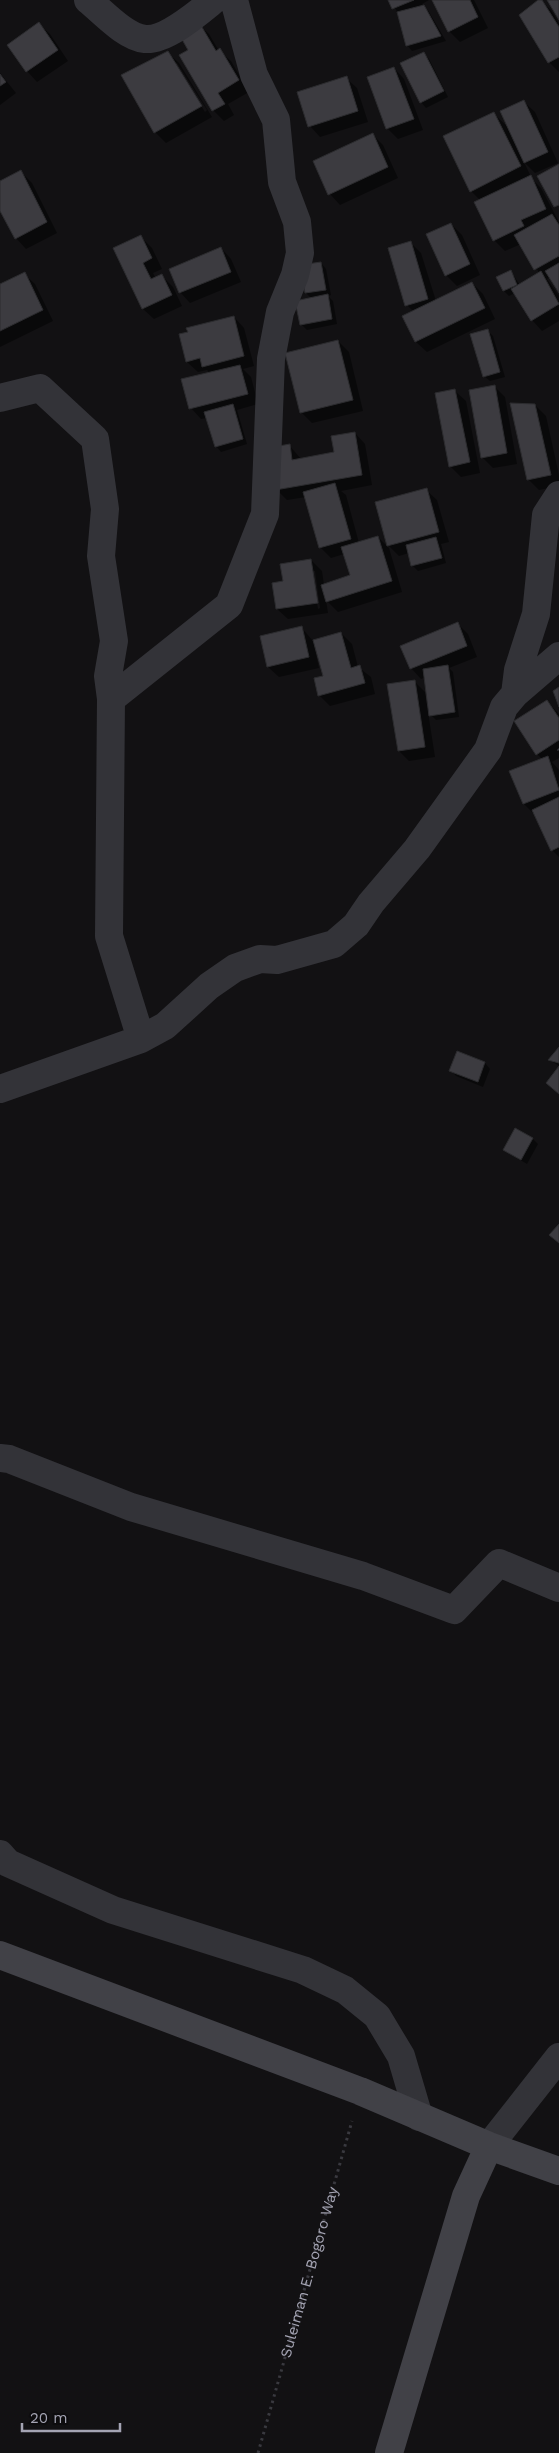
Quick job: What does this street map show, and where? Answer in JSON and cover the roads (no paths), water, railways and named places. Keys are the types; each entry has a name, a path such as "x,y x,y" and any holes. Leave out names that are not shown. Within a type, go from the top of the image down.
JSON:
{"main road":[{"path":"0,1955 360,2091 489,2146 559,2171"},
{"path":"389,2453 466,2196 489,2146"}],"street":[{"path":"88,0 122,29 145,39 169,33 214,0"},
{"path":"112,699 229,605 264,514 271,359 280,312 295,275 300,253 297,222 282,182 276,120 254,76 234,0"},
{"path":"0,398 40,388 95,439 105,509 101,556 105,593 114,642 108,676 112,699 109,936 141,1039"},
{"path":"515,694 518,670 536,614 546,515 559,495"},
{"path":"0,1089 141,1039 165,1026 209,986 235,968 260,959 277,960 334,944 346,936 417,849 488,750 504,707 515,694 559,656"},
{"path":"0,1458 9,1459 131,1507 363,1576 454,1610 499,1563 559,1588"},
{"path":"0,1854 8,1863 114,1910 303,1970 346,1990 377,2016 401,2056 420,2116"},
{"path":"489,2146 559,2057"}]}
